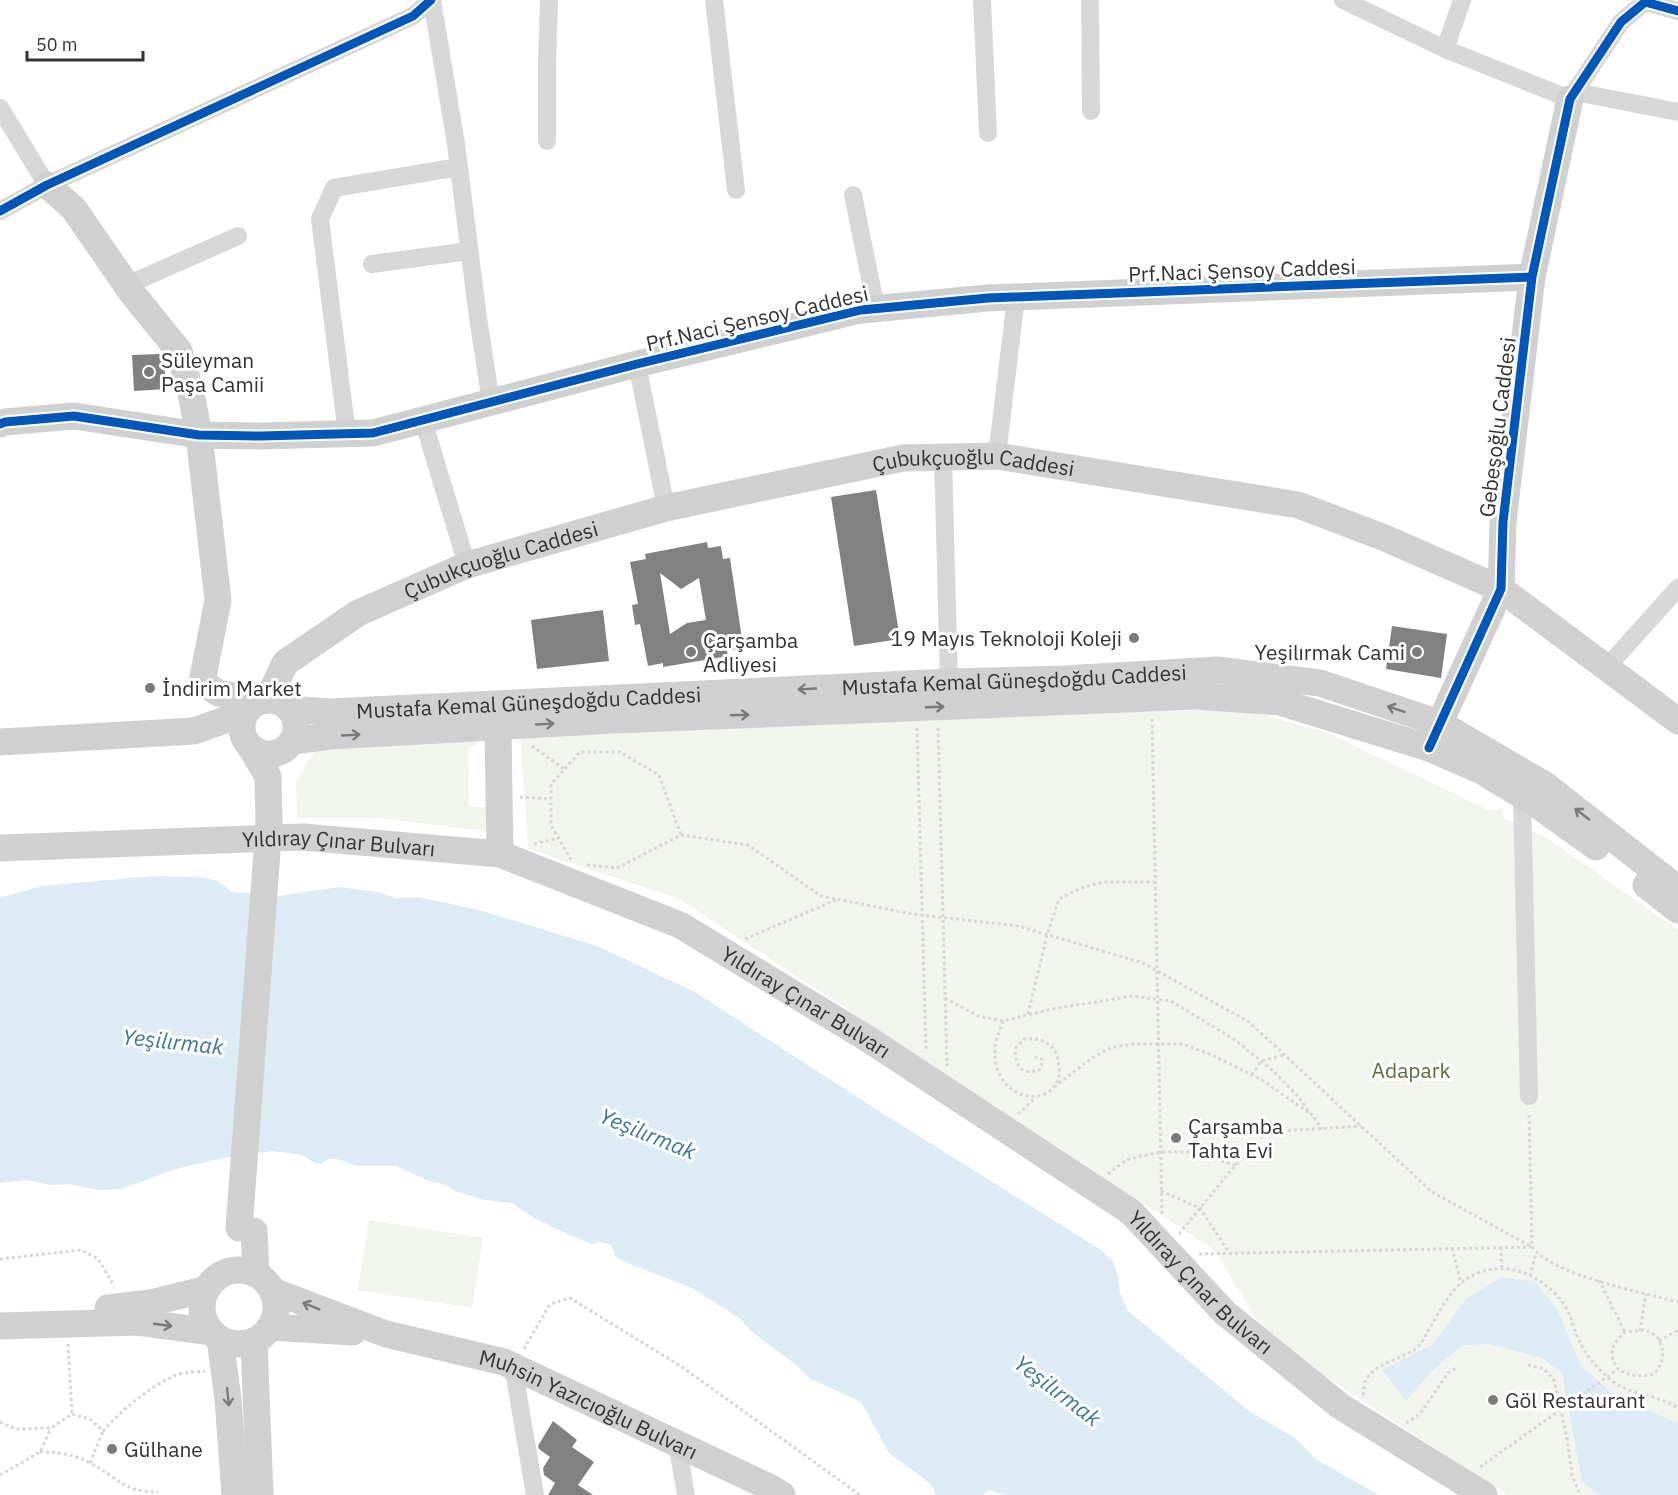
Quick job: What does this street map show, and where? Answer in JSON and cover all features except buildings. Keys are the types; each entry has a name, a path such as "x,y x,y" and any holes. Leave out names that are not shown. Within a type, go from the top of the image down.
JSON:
{"main road":[{"name":"Gebeşoğlu Caddesi","path":"1429,748 1502,589 1503,522 1532,277 1572,95"},
{"path":"47,185 74,209 127,285 179,351 191,393 199,435 218,600 194,731"},
{"name":"Prf.Naci Şensoy Caddesi","path":"0,424 74,416 199,435 373,433 637,364 861,310 1016,297 1532,277"},
{"name":"Çubukçuoğlu Caddesi","path":"259,718 285,663 358,613 467,565 666,508 903,458 997,456 1298,505 1385,538 1502,589 1678,721"},
{"name":"Mustafa Kemal Güneşdoğdu Caddesi","path":"1678,889 1545,785 1439,723 1320,683 1217,670 1064,679 949,682 341,711 259,718 263,754 280,752 290,744 330,736 498,727 1195,696 1280,702 1429,748 1480,770 1522,795 1586,840 1678,910"},
{"path":"202,682 259,718 274,827"},
{"path":"0,742 194,731 259,718 296,724 274,827 246,1230 254,1278 276,1302 275,1314 262,1334 243,1344 231,1343 216,1335 137,1322 0,1326"},
{"path":"498,727 500,854"},
{"name":"Yıldıray Çınar Bulvarı","path":"0,848 303,837 500,854 680,925 868,1039 1131,1212 1225,1313 1340,1406 1484,1495"},
{"path":"235,1495 224,1368 216,1335 206,1322 202,1311 207,1289 223,1274 254,1278"},
{"name":"Muhsin Yazıcıoğlu Bulvarı","path":"254,1278 386,1334 504,1362 677,1443 776,1493"},
{"path":"0,1319 150,1303 207,1289"},
{"path":"260,1495 262,1334"},
{"name":"Muhsin Yazıcıoğlu Bulvarı","path":"262,1334 386,1334"}],"street":[{"path":"431,0 459,167 490,402"},
{"path":"0,211 47,185 413,16 431,0"},
{"path":"547,141 549,0"},
{"path":"714,0 736,189"},
{"path":"982,0 988,133"},
{"path":"1090,0 1091,111"},
{"path":"1343,0 1445,49 1572,95 1678,112"},
{"path":"1445,49 1462,0"},
{"path":"1572,95 1621,22 1645,2 1678,11"},
{"path":"0,108 47,185"},
{"path":"347,434 320,219 334,188 459,167"},
{"path":"853,195 876,308"},
{"path":"127,285 238,236"},
{"path":"372,264 469,250"},
{"path":"997,456 1016,297"},
{"path":"637,364 666,508"},
{"path":"423,420 467,565"},
{"path":"943,456 949,682"},
{"path":"1607,667 1678,588"},
{"path":"1522,795 1529,1096"},
{"path":"513,1366 535,1495"},
{"path":"677,1443 686,1495"}],"path":[{"path":"1152,698 1160,1152 1166,1250"},
{"path":"927,707 922,915 937,1084"},
{"path":"927,707 943,918 945,998 937,1084"},
{"path":"530,745 564,769"},
{"path":"574,864 551,825 551,784 580,752 620,752 659,775 681,835"},
{"path":"499,796 551,799"},
{"path":"582,865 617,868 681,835 748,845 821,896 922,915 1018,926 1143,963 1249,1022 1432,1192 1532,1247 1536,1253 1569,1272 1678,1302"},
{"path":"1028,1014 1047,935 1059,899 1081,888 1102,882 1155,882"},
{"path":"722,950 838,899"},
{"path":"945,998 978,1016 1003,1021 1052,1009 1132,996 1171,1001 1235,1040 1261,1061 1297,1095 1323,1129"},
{"path":"1003,1021 995,1045 995,1068 1008,1089 1024,1097 1035,1097 1054,1087 1110,1048 1132,1044 1183,1044 1212,1055 1262,1080 1314,1117"},
{"path":"1032,1056 1042,1059 1041,1069 1032,1072 1022,1070 1016,1062 1015,1049 1024,1039 1038,1038 1049,1043 1057,1056 1060,1076 1054,1087"},
{"path":"1252,1075 1261,1061 1285,1055"},
{"path":"1529,1096 1532,1247"},
{"path":"1166,1250 1236,1164 1266,1132 1361,1126"},
{"path":"1093,1187 1126,1160 1160,1152 1188,1152 1236,1164"},
{"path":"1161,1191 1200,1208 1229,1253"},
{"path":"1501,1247 1502,1269"},
{"path":"1166,1250 1229,1253 1532,1247"},
{"path":"1452,1248 1461,1283"},
{"path":"0,1259 81,1250 97,1258 111,1280 118,1307"},
{"path":"1530,1276 1536,1253"},
{"path":"1362,1401 1365,1381 1381,1365 1421,1344 1439,1312 1461,1283 1484,1271 1512,1268 1539,1280 1553,1292 1567,1309 1580,1344 1607,1377 1621,1387 1639,1395 1665,1400 1678,1408"},
{"path":"1599,1280 1625,1332"},
{"path":"1640,1331 1646,1293"},
{"path":"513,1366 550,1304 570,1298 682,1367 860,1495"},
{"path":"66,1324 72,1414"},
{"path":"1659,1341 1678,1330"},
{"path":"1640,1331 1657,1336 1663,1360 1655,1374 1641,1377 1630,1376 1618,1369 1612,1360 1614,1343 1625,1332 1640,1331"},
{"path":"1528,1365 1544,1369 1554,1380 1568,1438 1572,1475 1580,1495"},
{"path":"90,1462 103,1431 117,1416 152,1390 178,1374 224,1368"},
{"path":"1404,1424 1420,1414 1448,1373 1456,1368"},
{"path":"1461,1480 1618,1369"},
{"path":"40,1452 51,1428 72,1414 90,1419 103,1431"},
{"path":"0,1422 16,1429 51,1428"},
{"path":"0,1475 40,1452 59,1452 90,1462 112,1479 130,1488 145,1492 158,1492"}],"green space":[{"name":"Adapark","path":"1242,709 1326,732 1488,810 1502,809 1503,817 1547,838 1678,930 1678,1495 1507,1495 1269,1340 1214,1250 679,899 528,849 520,731"},
{"path":"482,739 468,749 469,807 493,807 494,832 376,818 297,818 296,782 317,747"},
{"path":"369,1220 483,1238 472,1308 358,1290"}],"water":[{"name":"Yeşilırmak","path":"153,876 199,877 216,880 232,892 279,896 339,887 379,892 395,898 419,897 479,910 597,946 695,992 874,1108 1101,1250 1113,1261 1120,1293 1127,1310 1249,1411 1295,1438 1317,1460 1379,1495 1004,1495 989,1490 982,1495 936,1495 931,1484 889,1453 861,1402 809,1378 794,1363 752,1332 738,1317 690,1287 632,1265 616,1257 611,1245 601,1242 592,1244 570,1235 534,1218 512,1203 484,1200 458,1192 396,1166 358,1166 336,1159 315,1163 302,1155 273,1151 219,1159 176,1169 122,1189 99,1190 69,1184 51,1185 27,1180 0,1183 0,898 41,886"},
{"path":"1502,1277 1535,1282 1557,1309 1581,1366 1614,1395 1678,1423 1678,1495 1600,1495 1582,1482 1562,1373 1540,1357 1489,1344 1462,1345 1430,1373 1406,1401 1382,1370 1432,1345 1466,1299"}],"cycle path":[{"path":"0,211 47,185 413,16 431,0"},
{"path":"1429,748 1501,589 1503,522 1532,277 1570,99 1621,22 1645,2 1678,11"},
{"path":"0,424 74,416 199,435 373,433 637,364 861,310 988,298 1532,277"}],"place":[{"name":"Süleyman Paşa Camii","path":"149,372"},
{"name":"19 Mayıs Teknoloji Koleji","path":"1134,638"},
{"name":"Çarşamba Adliyesi","path":"691,652"},
{"name":"Yeşilırmak Cami","path":"1417,652"},
{"name":"İndirim Market","path":"150,688"},
{"name":"Çarşamba Tahta Evi","path":"1176,1138"},
{"name":"Göl Restaurant","path":"1493,1400"},
{"name":"Gülhane","path":"112,1449"}]}
